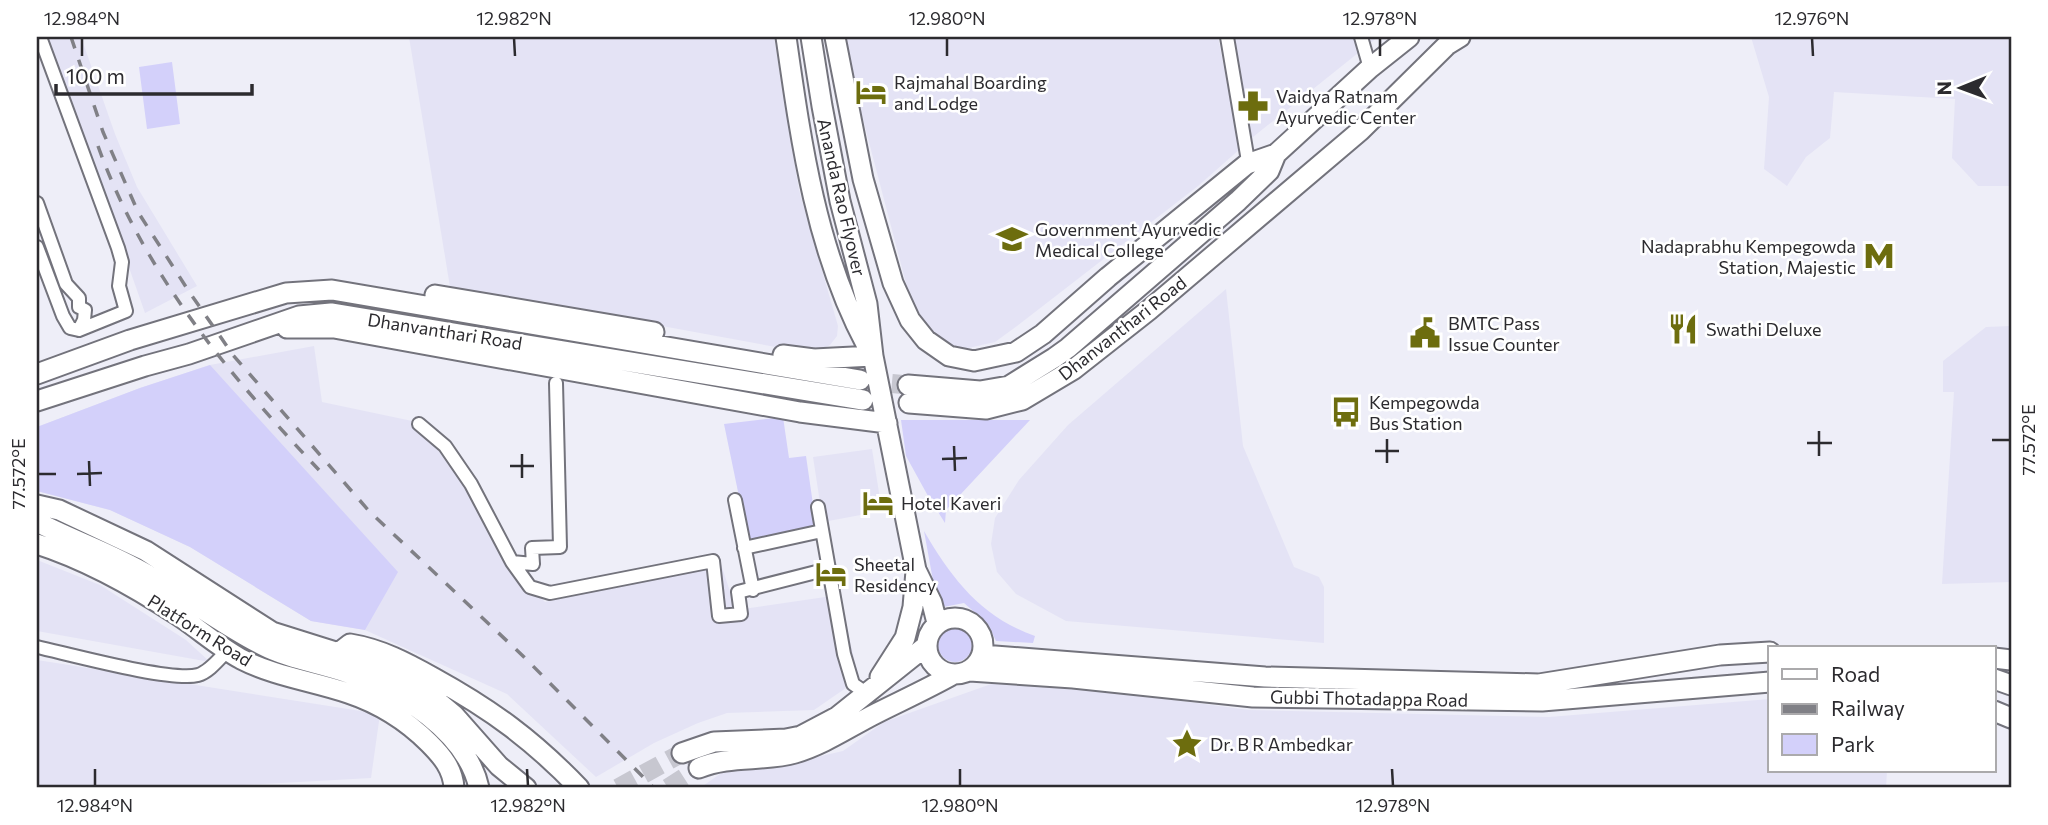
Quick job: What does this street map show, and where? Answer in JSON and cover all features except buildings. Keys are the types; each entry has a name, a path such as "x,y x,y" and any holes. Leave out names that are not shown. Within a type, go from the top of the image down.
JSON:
{"main road":[{"path":"786,37 812,196 868,377 887,423 916,570 932,603 937,624"},
{"name":"Ananda Rao Flyover","path":"811,37 821,106 842,208 867,304 868,377"},
{"path":"835,37 863,179 893,283 910,320 926,340 949,356 974,361 1016,352 1043,334 1247,163 1276,154"},
{"name":"Dhanvanthari Road","path":"1409,37 1370,68 1276,154 1269,172 1068,348 1009,386 980,391 909,394 986,409 1022,400 1074,369 1149,310 1360,131 1447,45 1460,37"},
{"path":"842,208 851,211 861,220 889,301 899,314 910,320"},
{"path":"332,290 362,284 507,305 814,359 868,377"},
{"name":"Dhanvanthari Road","path":"37,374 130,340 286,293 332,290 868,377"},
{"name":"Dhanvanthari Road","path":"37,401 189,354 299,316 331,313 868,377"},
{"path":"261,328 334,328 800,412 887,423"},
{"path":"37,505 59,510 146,551 272,632 339,652 402,678 436,700 466,726 499,766 526,788"},
{"path":"37,523 124,561 223,624 265,647 348,673 388,690 450,734 471,765 480,788"},
{"name":"Platform Road","path":"37,544 80,560 127,585 179,616 227,651 252,664 349,693 374,704 413,728 431,745 450,769 454,788"},
{"path":"864,695 905,638 913,607 916,570"},
{"path":"699,768 727,760 792,754 838,737 877,713 975,667 983,648 979,632 965,619 955,617 931,629 926,646 938,669 962,673"},
{"path":"339,652 350,644 369,648 405,662 486,708 543,753 579,788"},
{"path":"682,753 714,742 801,736 837,717 926,646"},
{"name":"Gubbi Thotadappa Road","path":"982,655 1265,677 1539,684 1720,655 1768,652"},
{"name":"Gubbi Thotadappa Road","path":"962,673 1073,678 1253,697 1542,701 1768,682"}],"street":[{"path":"37,247 70,328 79,330 126,311 119,286 122,262 40,37"},
{"path":"1227,37 1247,163 1257,182"},
{"path":"1361,37 1370,68"},
{"path":"37,203 66,285 79,298 79,307 85,310 79,330"},
{"path":"512,562 533,564 532,548 560,547 556,383"},
{"path":"419,424 446,446 471,484 512,562 530,587 550,593 713,561 719,616 741,614 738,592 828,569"},
{"path":"735,500 753,590"},
{"path":"818,507 845,654 853,684 864,695"},
{"path":"744,548 822,531"},
{"path":"37,647 156,673 183,676 204,672 227,651"}],"shaded area":[{"path":"48,37 81,37 137,187 197,286 145,313"},
{"path":"409,37 774,37 799,190 838,326 837,336 830,345 818,351 792,350 450,287"},
{"name":"Government Ayurvedic Medical College","path":"846,37 1218,37 1240,149 1198,186 995,342 959,350 929,332 908,291 859,104"},
{"path":"1227,37 1378,37 1248,141"},
{"path":"1751,37 2011,37 2011,186 1978,186 1952,158 1955,99 1834,92 1830,138 1806,157 1787,186 1764,169 1769,97"},
{"path":"1226,289 1243,446 1294,567 1319,577 1324,587 1324,643 1066,621 1016,594 997,572 991,544 995,518 1019,480 1068,425"},
{"path":"2011,326 2011,582 1942,584 1954,392 1943,392 1943,361 1986,327"},
{"path":"314,346 322,402 417,422 491,521 537,594 545,602 721,564 736,610 839,595 859,679 814,710 727,713 698,723 654,743 596,777 507,694 365,630 311,621 190,547 110,510 37,491 37,427 210,365"},
{"path":"872,449 882,511 823,522 813,457"},
{"path":"37,560 100,585 186,640 210,662 37,631"},
{"path":"37,660 380,714 371,778 189,788 37,788"},
{"path":"994,683 1121,693 1249,710 1549,717 1768,699 1768,772 1887,772 1886,788 700,788 727,769 777,766 843,751 884,722"}],"green space":[{"path":"172,62 180,124 147,129 139,67"},
{"path":"210,365 398,572 365,630 311,621 190,547 110,510 37,491 37,427"},
{"path":"783,417 789,458 806,456 816,525 748,540 724,424"},
{"path":"901,420 1030,420 946,510 945,523 906,456"},
{"path":"924,531 946,565 970,594 999,618 1035,636 1033,643 996,641 988,624 964,603 938,608"},
{"path":"955,628 967,633 972,645 967,657 955,662 943,657 938,645 943,633"}],"tunnel":[{"path":"863,381 908,385"},
{"path":"618,788 682,753"},
{"path":"668,788 699,768"}],"railway":[{"path":"71,37 103,132 138,212 233,355 369,511 524,657 654,788"},
{"path":"98,146 139,236 191,319 252,397 319,470"}],"place":[{"name":"Rajmahal Boarding and Lodge","path":"871,92"},
{"name":"Vaidya Ratnam Ayurvedic Center","path":"1253,106"},
{"name":"Government Ayurvedic Medical College","path":"1012,239"},
{"name":"Nadaprabhu Kempegowda Station, Majestic","path":"1879,256"},
{"name":"Swathi Deluxe","path":"1683,329"},
{"name":"BMTC Pass Issue Counter","path":"1425,333"},
{"name":"Kempegowda Bus Station","path":"1346,412"},
{"name":"Hotel Kaveri","path":"878,503"},
{"name":"Sheetal Residency","path":"831,574"},
{"name":"Dr. B R Ambedkar","path":"1187,744"}]}
